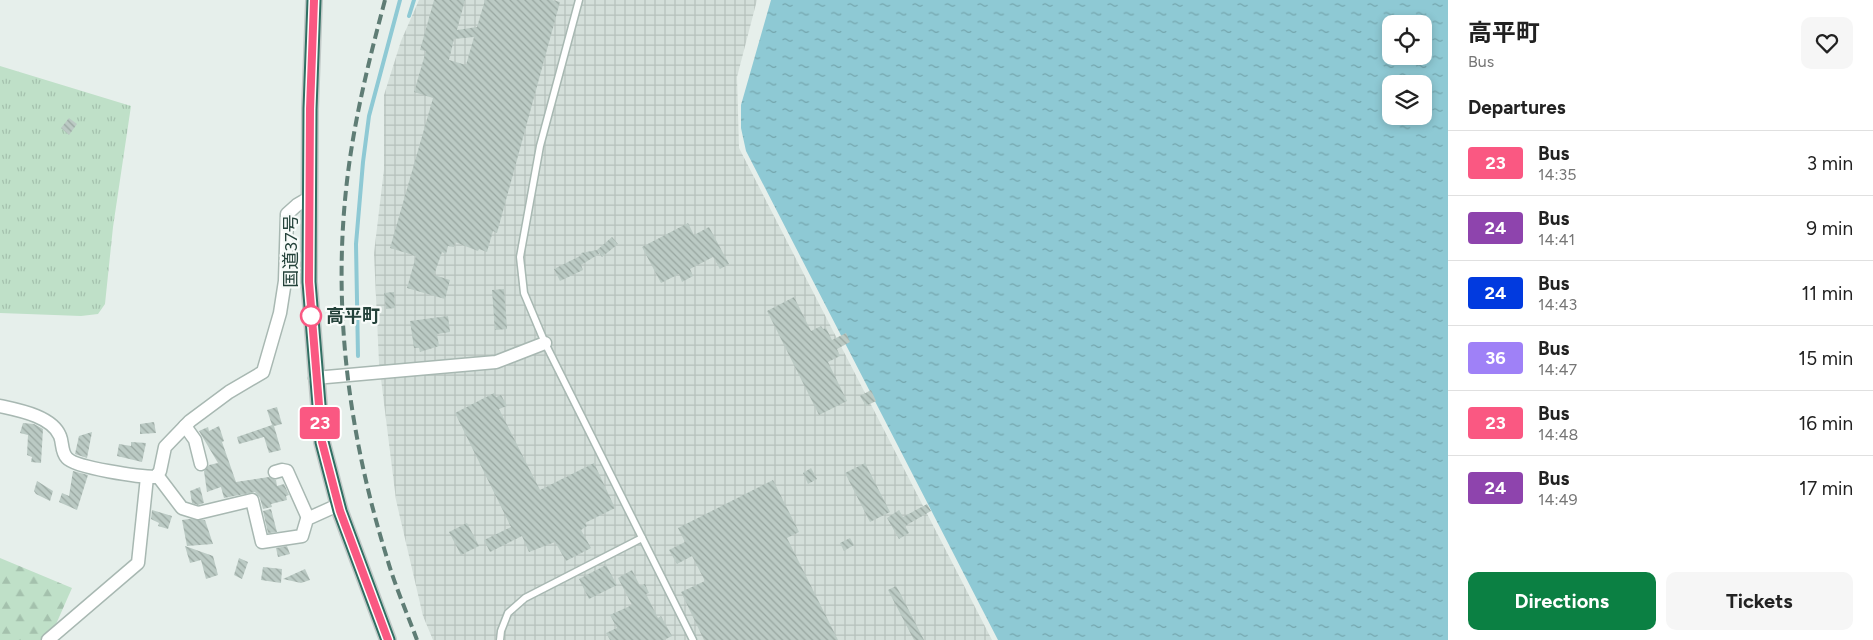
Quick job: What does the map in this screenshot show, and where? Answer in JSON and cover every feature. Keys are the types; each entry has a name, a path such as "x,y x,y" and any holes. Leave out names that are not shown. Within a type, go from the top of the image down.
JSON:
{"highway":[{"name":"国道37号","path":"314,0 309,282 322,442 338,505 388,640"}],"street":[{"path":"48,640 138,562 152,476 164,447 185,426 229,392 263,372 282,297 287,214 297,205 310,198"},
{"path":"316,378 496,362 545,343"},
{"path":"0,406 21,411 56,428 65,456 71,461 112,472 152,476 182,508 198,513 252,500 262,542 302,536 308,518 287,472 275,472"},
{"path":"185,426 195,440 201,464"},
{"path":"308,518 338,505"}],"lane":[{"path":"579,0 540,146 520,257 524,293 545,343 693,640"},
{"path":"500,640 501,631 508,613 525,598 642,538"}],"shaded area":[{"path":"419,0 757,0 737,77 739,148 992,640 433,640 423,616 396,500 379,363 374,253 384,169 384,95 401,41"}],"green space":[{"path":"0,66 131,106 113,227 105,304 98,314 81,316 0,313"},
{"path":"0,558 72,588 49,640 0,640"}],"water":[{"path":"771,0 1448,0 1448,640 998,640 746,151 741,128 741,105"}],"building":[{"path":"434,0 465,0 457,30 477,27 485,0 552,0 560,2 497,233 493,231 487,252 479,249 478,251 455,242 454,247 448,246 446,254 442,252 434,275 450,280 445,299 407,288 416,256 390,248 433,98 414,92 426,51 420,50","holes":["474,37 466,65 449,60 454,39"]},
{"path":"69,118 77,124 69,135 61,128"},
{"path":"688,223 694,235 709,227 729,264 720,269 713,257 690,269 693,276 682,282 679,274 661,283 642,247"},
{"path":"612,237 618,244 602,257 598,251 599,254 581,265 583,270 560,281 554,269 582,255 581,253 597,250"},
{"path":"504,289 507,329 495,330 492,290"},
{"path":"394,292 395,308 386,309 384,293"},
{"path":"794,297 811,331 821,326 823,329 826,328 832,340 846,333 850,342 837,349 840,356 828,362 847,401 819,415 767,311"},
{"path":"448,316 450,332 437,334 439,346 420,352 419,348 414,348 410,321"},
{"path":"871,390 876,401 866,406 860,396"},
{"path":"494,393 496,397 501,395 507,406 499,409 540,490 594,463 615,508 585,523 587,526 581,530 591,548 566,561 555,542 529,552 522,536 490,552 484,540 511,527 455,413"},
{"path":"277,407 282,424 274,426 281,450 269,453 264,437 239,444 237,437 272,425 267,410"},
{"path":"154,422 156,433 140,434 140,424"},
{"path":"23,423 34,424 43,429 41,463 31,462 32,457 27,455 28,435 20,433"},
{"path":"219,426 224,441 222,442 236,482 269,477 276,480 277,486 284,484 289,495 286,496 287,500 271,504 272,507 263,509 260,498 255,492 224,498 221,487 207,492 204,471 209,465 218,463 199,431 208,427 209,431"},
{"path":"92,432 87,458 75,454 79,436"},
{"path":"131,442 146,443 142,462 117,456 119,444 131,446"},
{"path":"865,463 890,512 870,522 845,473"},
{"path":"811,468 817,479 808,484 803,473"},
{"path":"73,471 88,475 77,510 59,502 62,493 69,496"},
{"path":"773,480 799,532 787,538 838,640 704,640 681,592 705,581 692,556 677,564 669,550 685,542 678,528"},
{"path":"37,481 53,491 50,501 34,491"},
{"path":"200,487 204,503 198,505 192,503 190,491"},
{"path":"927,504 931,511 905,526 909,533 899,539 887,518 899,510 903,517"},
{"path":"271,509 277,532 268,533 263,511"},
{"path":"152,510 172,516 168,529 158,526 159,523 151,519"},
{"path":"182,520 205,520 213,544 187,546"},
{"path":"467,523 479,546 461,555 449,532"},
{"path":"850,538 854,545 844,551 840,543"},
{"path":"185,546 213,556 218,575 206,579 201,560 190,563"},
{"path":"287,546 290,554 278,557 276,548"},
{"path":"239,558 248,562 242,579 234,575"},
{"path":"606,565 617,585 589,599 579,579"},
{"path":"263,567 282,569 281,583 261,580"},
{"path":"305,569 310,580 301,583 283,579"},
{"path":"632,570 640,586 645,584 649,593 646,594 658,618 661,616 672,636 664,640 610,640 606,633 617,628 610,615 632,605 618,578"},
{"path":"896,586 924,640 914,640 888,590"}],"waterway":[{"path":"358,356 356,244 363,162 369,116 400,0"},
{"path":"409,16 414,0"}],"railway":[{"path":"385,0 363,90 347,181 343,229 343,324 347,372 363,466 390,568 417,640"}],"bus line":[{"name":"23","path":"314,0 310,109 309,282 322,442 340,511 388,640"}],"place":[{"name":"高平町","path":"311,316"}]}
